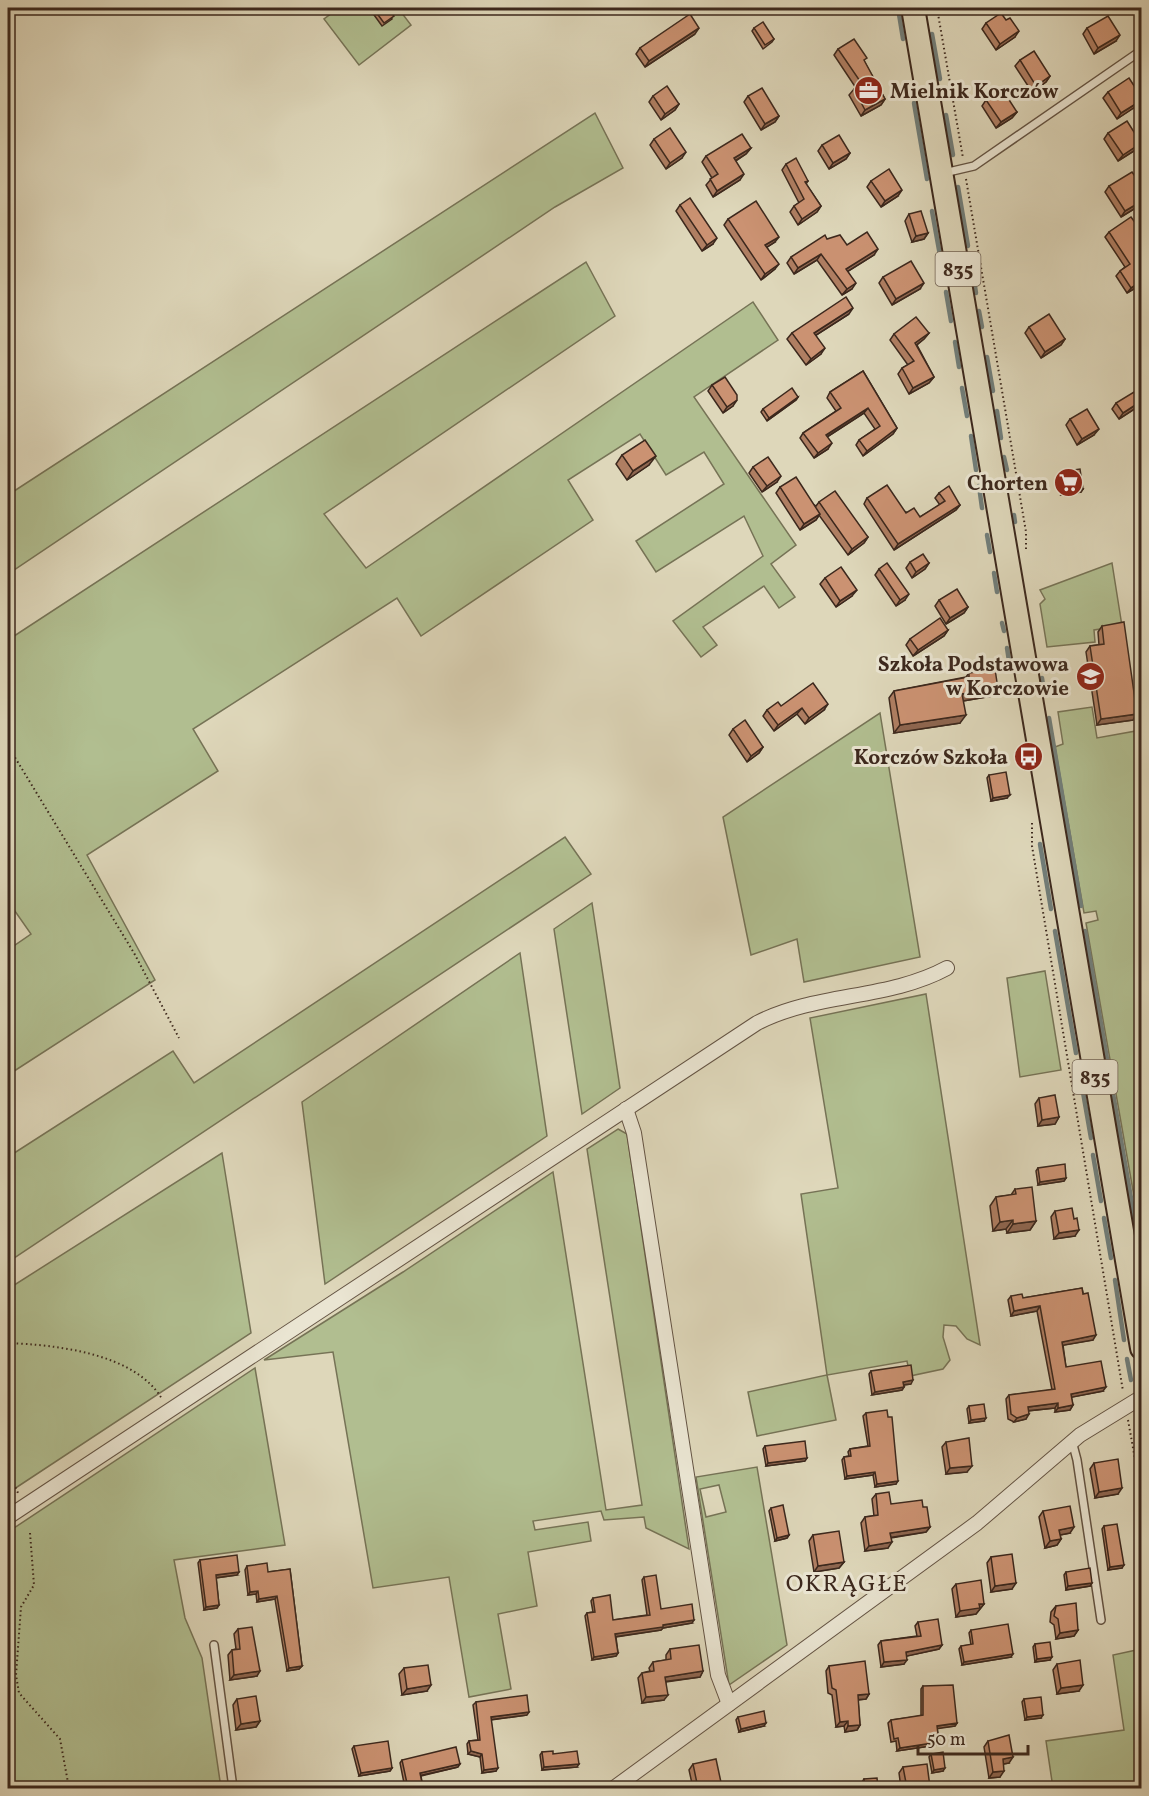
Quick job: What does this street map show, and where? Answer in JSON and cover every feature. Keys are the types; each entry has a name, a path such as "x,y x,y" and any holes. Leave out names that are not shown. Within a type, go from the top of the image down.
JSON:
{"main road":[{"name":"835","path":"913,8 1142,1348"}],"street":[{"path":"8,1517 733,1038 775,1014 806,1004 912,984 946,968"},
{"path":"626,1109 634,1133 718,1675 729,1704"},
{"path":"614,1788 977,1523 1072,1441 1142,1397"}],"lane":[{"path":"941,173 974,166 1142,50"},
{"path":"1072,1441 1077,1460 1101,1620"},
{"path":"214,1645 233,1788"}],"path":[{"path":"937,8 1022,509 1026,558"},
{"path":"8,746 134,953 179,1038"},
{"path":"1032,822 1032,846 1142,1498"},
{"path":"8,1342 51,1345 116,1362 154,1385 169,1410"},
{"path":"8,1472 26,1506"},
{"path":"30,1533 34,1585 21,1607 16,1675 19,1693 60,1739 69,1788"}],"green space":[{"path":"339,8 398,8 411,25 359,65 324,19"},
{"path":"595,113 623,168 555,207 8,574 8,495"},
{"path":"586,262 615,316 324,514 366,568 753,302 778,340 694,397 796,545 771,564 795,597 779,608 764,586 703,627 717,645 701,657 673,621 763,556 744,516 656,572 636,541 724,484 704,452 666,475 640,434 568,480 593,520 421,636 397,598 193,729 218,771 87,855 155,980 8,1075 8,950 31,934 10,904 8,906 8,640"},
{"path":"1112,563 1122,626 1094,630 1095,642 1047,647 1040,604 1045,599 1040,590"},
{"path":"1092,707 1097,738 1136,731 1141,766 1142,1200 1135,1202 1086,923 1098,920 1096,911 1084,913 1055,747 1063,744 1058,712"},
{"path":"880,713 920,957 804,982 797,939 751,955 723,817"},
{"path":"565,837 591,874 8,1262 8,1157 173,1051 194,1083"},
{"path":"592,903 620,1088 582,1114 554,929"},
{"path":"520,953 547,1136 325,1284 302,1102"},
{"path":"1045,971 1061,1070 1020,1077 1007,978"},
{"path":"926,994 980,1345 967,1339 956,1326 944,1325 943,1337 950,1360 943,1369 910,1376 907,1361 827,1375 801,1194 838,1188 810,1018"},
{"path":"618,1129 627,1134 689,1549 646,1528 644,1517 604,1520 601,1511 533,1521 535,1530 588,1522 591,1541 528,1552 537,1606 498,1614 511,1689 469,1697 449,1577 373,1588 333,1352 264,1360 403,1272 553,1172 606,1510 642,1505 587,1149"},
{"path":"222,1153 251,1333 8,1493 8,1289"},
{"path":"255,1368 285,1545 174,1560 185,1618 202,1658 221,1788 8,1788 8,1532"},
{"path":"827,1375 836,1420 757,1436 748,1392"},
{"path":"757,1467 787,1645 729,1685 696,1477","holes":["719,1485 726,1512 706,1517 700,1489"]},
{"path":"1141,1649 1141,1788 1053,1788 1046,1741 1124,1730 1113,1655"}],"building":[{"path":"373,8 388,8 394,16 384,23"},
{"path":"1001,13 1006,20 1010,18 1019,31 1000,44 986,23"},
{"path":"690,14 699,28 649,61 640,48"},
{"path":"1108,16 1120,35 1098,48 1087,28"},
{"path":"763,22 774,39 765,45 754,28"},
{"path":"854,39 867,58 864,60 885,99 865,110 854,89 862,84 838,49"},
{"path":"1034,51 1050,76 1036,86 1020,60"},
{"path":"1129,78 1142,100 1121,113 1108,92"},
{"path":"667,86 679,104 665,114 653,96"},
{"path":"762,88 779,116 765,124 748,96"},
{"path":"1002,89 1017,112 1001,122 986,100"},
{"path":"1127,121 1141,143 1123,155 1108,133"},
{"path":"670,128 686,152 670,163 654,139"},
{"path":"742,134 751,148 734,158 744,174 717,191 710,179 718,174 706,156"},
{"path":"839,135 850,153 833,163 822,145"},
{"path":"796,158 808,181 805,182 821,206 802,219 794,206 804,199 786,164"},
{"path":"889,169 902,190 885,201 871,181"},
{"path":"1132,172 1142,186 1142,201 1125,211 1109,186"},
{"path":"690,198 717,238 707,245 680,205"},
{"path":"756,201 779,237 765,245 779,264 765,274 728,219"},
{"path":"921,211 928,233 916,236 909,214"},
{"path":"1131,217 1142,232 1142,281 1131,288 1120,271 1130,264 1109,232"},
{"path":"867,232 878,249 846,269 856,283 847,289 821,254 798,268 791,257 825,235 827,239 840,235 847,245"},
{"path":"911,261 924,283 896,299 883,277"},
{"path":"846,297 853,308 814,333 825,348 811,359 792,333"},
{"path":"1049,314 1065,339 1045,352 1029,327"},
{"path":"916,317 929,333 915,343 934,377 913,388 902,368 914,361 894,334"},
{"path":"863,371 897,428 867,451 859,440 880,426 868,408 826,435 832,443 818,453 803,433 841,408 830,392"},
{"path":"725,377 737,395 737,400 727,407 712,385"},
{"path":"792,388 798,397 769,418 763,409"},
{"path":"1134,392 1140,402 1123,413 1116,403"},
{"path":"1087,409 1099,429 1082,439 1070,419"},
{"path":"645,440 656,456 633,471 622,455"},
{"path":"768,457 781,476 767,486 753,467"},
{"name":"Chorten","path":"1080,469 1083,489 1063,492 1060,472"},
{"path":"796,477 820,514 804,524 780,487"},
{"path":"887,485 906,513 914,508 920,517 945,501 939,493 949,486 960,505 898,544 867,498"},
{"path":"835,491 868,537 852,549 819,502"},
{"path":"923,554 929,563 916,572 910,562"},
{"path":"887,563 909,594 900,600 879,569"},
{"path":"841,567 857,590 840,601 825,578"},
{"path":"957,589 968,607 950,618 939,600"},
{"path":"940,618 948,630 918,650 910,639"},
{"path":"1124,622 1137,714 1101,719 1090,646 1104,644 1102,626"},
{"path":"995,669 998,689 962,694 966,715 900,725 894,691 969,677 969,673"},
{"path":"813,683 828,704 809,718 802,708 778,725 767,710 778,702 781,706"},
{"path":"745,720 763,747 751,756 733,729"},
{"path":"1006,772 1010,795 993,798 989,775"},
{"path":"1055,1095 1059,1117 1042,1120 1039,1098"},
{"path":"1065,1164 1066,1178 1040,1182 1038,1168"},
{"path":"1032,1187 1036,1221 1013,1224 1013,1220 1000,1222 996,1197 1016,1194 1015,1189"},
{"path":"1072,1208 1079,1230 1059,1233 1055,1211"},
{"path":"1082,1288 1083,1294 1088,1293 1096,1335 1062,1342 1066,1367 1101,1361 1106,1387 1071,1394 1073,1405 1058,1408 1058,1403 1028,1407 1029,1414 1017,1418 1011,1414 1009,1395 1055,1389 1040,1306 1014,1311 1011,1296 1022,1294 1023,1298"},
{"path":"911,1365 913,1380 903,1382 904,1387 875,1392 871,1371"},
{"path":"984,1404 986,1418 971,1420 969,1406"},
{"path":"887,1410 888,1417 892,1417 898,1481 877,1484 875,1472 847,1476 844,1457 851,1456 850,1449 870,1446 866,1413"},
{"path":"969,1438 972,1466 950,1468 946,1442"},
{"path":"805,1441 807,1458 768,1463 765,1446"},
{"path":"1118,1459 1122,1488 1099,1492 1094,1463"},
{"path":"889,1492 891,1504 922,1500 923,1507 927,1507 930,1527 890,1533 892,1542 869,1546 865,1517 878,1515 876,1494"},
{"path":"783,1505 789,1535 777,1538 771,1508"},
{"path":"1070,1506 1074,1527 1059,1530 1061,1539 1050,1541 1043,1511"},
{"path":"1117,1524 1124,1565 1110,1567 1104,1526"},
{"path":"839,1531 844,1562 818,1566 813,1535"},
{"path":"1012,1554 1016,1583 995,1586 991,1557"},
{"path":"237,1555 239,1572 216,1575 219,1605 206,1607 200,1560"},
{"path":"267,1563 268,1572 290,1569 302,1666 289,1668 277,1596 259,1599 258,1591 250,1592 247,1566"},
{"path":"1090,1568 1092,1583 1068,1586 1066,1572"},
{"path":"656,1575 661,1609 692,1604 694,1620 615,1634 618,1653 594,1657 587,1613 595,1612 593,1598 610,1595 613,1620 650,1615 644,1577"},
{"path":"981,1580 984,1604 979,1604 980,1608 960,1611 956,1584"},
{"path":"1076,1603 1078,1630 1060,1633 1058,1619 1054,1616 1056,1606"},
{"path":"938,1619 942,1645 906,1652 907,1660 884,1662 881,1641 921,1636 918,1622"},
{"path":"1008,1624 1013,1654 964,1662 961,1646 973,1644 971,1630"},
{"path":"252,1627 260,1671 234,1675 232,1650 240,1649 238,1629"},
{"path":"1050,1642 1052,1657 1037,1659 1035,1644"},
{"path":"699,1645 703,1671 665,1677 668,1695 646,1697 642,1673 654,1671 653,1662 671,1659 670,1649"},
{"path":"1080,1660 1083,1685 1061,1688 1057,1664"},
{"path":"865,1661 869,1694 858,1695 860,1725 848,1726 848,1721 840,1722 836,1690 832,1688 829,1666"},
{"path":"428,1665 431,1685 407,1689 404,1668"},
{"path":"953,1685 957,1723 937,1726 939,1742 900,1748 898,1738 894,1739 891,1720 923,1715 923,1686"},
{"path":"527,1695 529,1712 491,1717 498,1768 484,1770 482,1754 471,1751 469,1741 480,1740 476,1702"},
{"path":"256,1696 260,1721 241,1724 237,1699"},
{"path":"1041,1697 1043,1715 1027,1717 1024,1699"},
{"path":"764,1711 766,1723 741,1729 738,1717"},
{"path":"1009,1735 1013,1757 1003,1759 1004,1771 993,1772 988,1741"},
{"path":"388,1741 392,1768 361,1773 354,1746"},
{"path":"456,1747 460,1764 420,1773 423,1788 408,1788 402,1760"},
{"path":"553,1751 553,1754 577,1751 579,1764 544,1767 542,1752"},
{"path":"943,1752 945,1768 934,1770 931,1754"},
{"path":"716,1759 722,1787 698,1788 693,1764"},
{"path":"927,1764 930,1787 907,1788 903,1767"},
{"path":"877,1778 878,1788 865,1788 864,1779"},
{"path":"860,1783 861,1788 834,1788 834,1787"}],"waterway":[{"path":"898,8 903,39"},
{"path":"932,34 940,79"},
{"path":"914,103 927,179"},
{"path":"946,115 953,155"},
{"path":"958,187 968,246"},
{"path":"932,211 943,272"},
{"path":"972,266 976,293"},
{"path":"946,292 951,321"},
{"path":"979,311 982,327"},
{"path":"955,342 959,367"},
{"path":"987,357 993,391"},
{"path":"962,388 967,416"},
{"path":"997,411 1001,438"},
{"path":"971,436 976,470"},
{"path":"1004,457 1007,470"},
{"path":"979,486 982,508"},
{"path":"1014,515 1015,522"},
{"path":"987,535 990,552"},
{"path":"994,573 997,592"},
{"path":"1002,623 1004,631"},
{"path":"1007,648 1009,661"},
{"path":"1042,678 1044,692"},
{"path":"1049,718 1081,906"},
{"path":"1040,844 1051,909"},
{"path":"1055,931 1076,1053"},
{"path":"1085,931 1142,1262"},
{"path":"1080,1075 1091,1138"},
{"path":"1093,1155 1101,1201"},
{"path":"1104,1218 1111,1258"},
{"path":"1115,1280 1124,1340"},
{"path":"1127,1359 1131,1380"},
{"path":"1139,1431 1142,1446"}],"place":[{"name":"Mielnik Korczów","path":"869,91"},
{"name":"Chorten","path":"1069,483"},
{"name":"Szkoła Podstawowa w Korczowie","path":"1090,676"},
{"name":"Korczów Szkoła","path":"1029,757"}],"district":[{"name":"OKRĄGŁE","path":"847,1583"}]}
